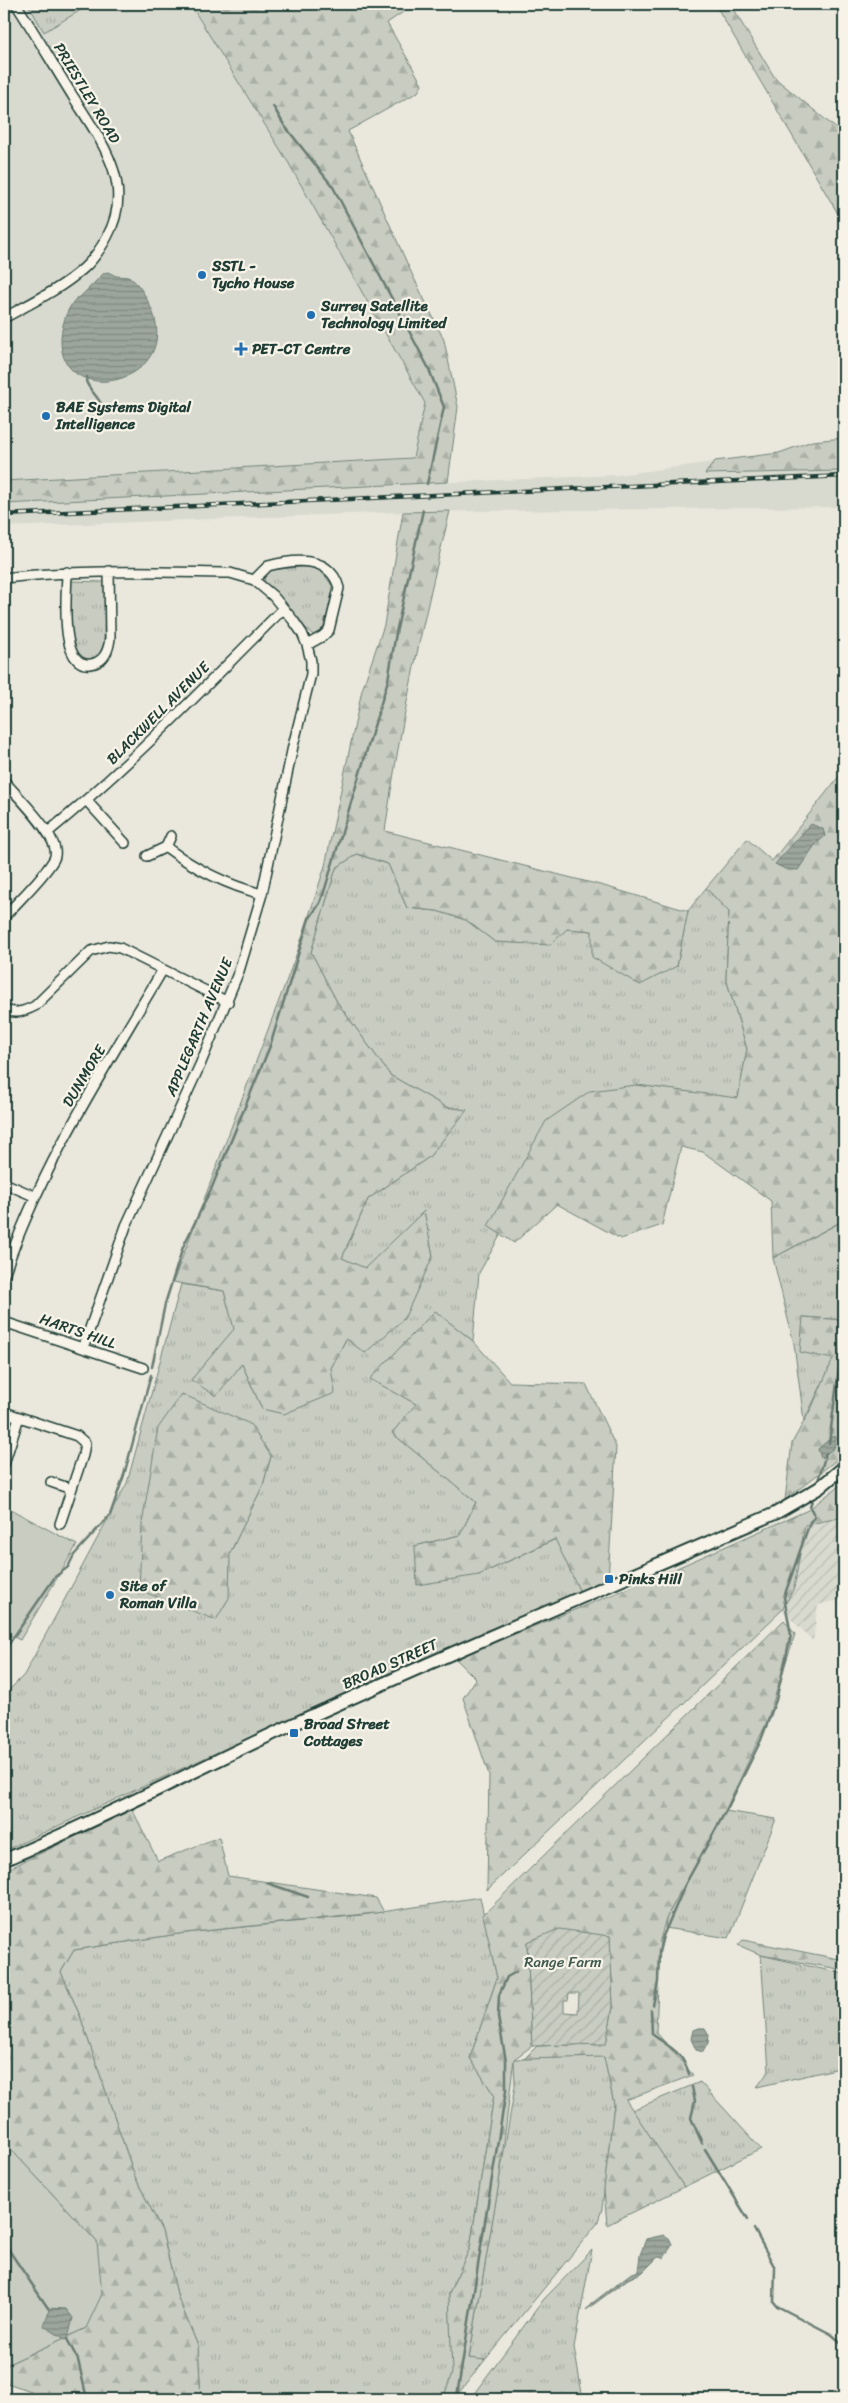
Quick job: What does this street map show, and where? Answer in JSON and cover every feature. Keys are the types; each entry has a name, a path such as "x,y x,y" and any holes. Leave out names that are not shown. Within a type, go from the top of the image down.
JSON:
{"street":[{"name":"PRIESTLEY ROAD","path":"4,318 47,294 84,268 103,244 116,216 118,197 117,180 100,139 16,4"},
{"path":"254,580 268,566 315,561 322,564 337,582 339,588 329,630 324,636 307,645"},
{"name":"APPLEGARTH AVENUE","path":"4,578 67,572 109,571 230,573 254,580 273,596 302,633 311,661 311,674 292,746 262,894 228,1002 126,1226 83,1348"},
{"path":"67,572 67,641 74,657 79,662 88,664 97,662 104,657 109,648 109,571"},
{"name":"BLACKWELL AVENUE","path":"48,832 87,801 136,756 283,609"},
{"path":"4,782 48,832 54,844 55,858 4,917"},
{"path":"87,801 125,843"},
{"path":"147,856 166,847 171,836"},
{"path":"166,847 189,864 239,888 262,894"},
{"path":"4,1010 15,1013 24,1012 35,1006 92,950 100,948 120,948 162,971 228,1002"},
{"name":"DUNMORE","path":"4,1275 34,1196 68,1129 162,971"},
{"path":"4,1183 34,1196"},
{"name":"HARTS HILL","path":"4,1322 143,1368"},
{"path":"4,1412 77,1436 85,1443 83,1455 60,1524"},
{"path":"4,1464 19,1417"},
{"name":"BROAD STREET","path":"4,1860 121,1808 246,1746 398,1676 635,1575 792,1504 815,1491 844,1467"},
{"path":"51,1482 71,1489"}],"shaded area":[{"path":"4,4 190,4 288,162 425,403 408,484 618,475 779,453 812,441 844,442 844,507 403,512 4,527"},
{"path":"108,272 116,276 129,277 140,287 152,310 157,336 150,356 136,371 117,379 97,381 79,375 66,362 61,336 66,314 76,298 80,297 104,273"},
{"path":"811,824 823,829 825,836 815,845 798,870 785,869 775,864"},
{"path":"833,1436 836,1437 834,1448 821,1458 818,1449"},
{"path":"844,1517 844,1599 818,1605 813,1641 782,1610 794,1588 805,1525"},
{"path":"705,2028 709,2035 708,2043 703,2052 696,2050 691,2039 693,2030"},
{"path":"664,2235 669,2238 672,2244 664,2258 658,2257 643,2272 628,2279 586,2310 630,2274 638,2271 640,2255 646,2239"},
{"path":"48,2308 66,2309 73,2318 68,2338 65,2339 44,2326 49,2312"}],"green space":[{"path":"28,4 91,4 44,32"},
{"path":"190,4 415,4 387,23 422,84 418,92 348,131 411,272 444,340 458,407 448,482 4,504 4,481 413,458 425,403 288,162"},
{"path":"715,4 730,4 775,78 838,130 844,138 844,224"},
{"path":"844,438 844,471 705,474 715,461 779,453 812,441"},
{"path":"450,511 413,670 385,831 604,886 688,911 677,966 640,985 592,957 592,931 567,929 550,945 495,942 466,920 437,911 407,908 388,864 357,854 336,868 311,952 337,1002 390,1075 446,1107 467,1110 429,1157 368,1199 342,1258 365,1268 424,1211 433,1256 404,1319 365,1353 346,1339 331,1368 335,1393 284,1414 262,1409 242,1364 216,1396 191,1380 234,1329 224,1291 173,1282 298,950 325,866 362,690 384,625 403,512"},
{"path":"314,566 319,568 334,588 324,627 322,631 314,635 265,582 264,577 268,570"},
{"path":"70,581 105,582 104,643 99,655 87,660 76,656 70,643"},
{"path":"844,770 844,1224 842,1221 773,1258 771,1201 703,1152 681,1147 662,1225 621,1239 557,1204 514,1243 488,1226 546,1121 590,1091 636,1085 738,1098 747,1049 726,978 729,912 706,888 747,839 772,861"},
{"path":"357,854 388,864 407,908 437,911 466,920 495,942 550,944 567,929 593,931 677,966 688,911 706,888 729,912 726,978 747,1049 738,1099 636,1085 488,1226 501,1234 479,1273 473,1341 435,1311 371,1379 417,1404 392,1433 476,1502 460,1535 415,1546 479,1575 556,1539 580,1592 384,1675 4,1851 4,1695 24,1675 127,1483 181,1284 224,1291 235,1329 191,1380 242,1364 262,1409 331,1368 346,1339 365,1352 403,1319 433,1256 424,1212 365,1269 342,1258 368,1199 429,1157 466,1110 446,1107 390,1075 337,1002 311,952 336,868","holes":["271,1456 263,1485 230,1553"]},
{"path":"843,1221 844,1320 803,1317 834,1359 804,1421 794,1344 773,1258"},
{"path":"435,1311 473,1341 510,1382 586,1384 616,1447 608,1581 580,1592 555,1539 479,1575 417,1585 415,1546 460,1535 476,1502 392,1433 416,1404 370,1379"},
{"path":"803,1317 844,1320 844,1454 785,1500 792,1443 812,1407 833,1359 800,1352"},
{"path":"182,1394 250,1424 271,1456 263,1485 230,1553 229,1598 216,1620 139,1590 142,1524 158,1428"},
{"path":"844,1482 844,1517 805,1525 794,1588 782,1610 487,1890 489,1775 463,1698 476,1679 455,1658 661,1575 808,1510"},
{"path":"4,1508 12,1510 77,1545 20,1640 4,1632"},
{"path":"784,1620 795,1634 766,1724 725,1811 666,1918 660,1940 656,2032 693,2075 626,2100 684,2187 607,2225 604,2189 614,2104 604,2057 524,2059 537,2046 606,2043 613,2007 610,1936 527,1942 532,2046 514,2059 499,2183 469,2358 485,2360 454,2399 443,2399 452,2373 449,2293 470,2248 494,2095 470,2058 497,1978 483,1915"},
{"path":"132,1809 158,1861 219,1837 228,1876 376,1898 384,1912 185,1933 74,1950 61,1972 80,2016 135,2177 162,2231 178,2298 198,2346 201,2399 31,2399 31,2391 4,2382 4,2366 86,2328 97,2242 4,2142 4,1871"},
{"path":"725,1811 776,1819 729,1938 665,1928 666,1918"},
{"path":"480,1897 497,1978 470,2058 494,2095 470,2248 449,2293 453,2372 443,2399 201,2399 198,2346 178,2298 162,2231 135,2177 80,2016 61,1972 74,1950 185,1933 362,1915"},
{"name":"Range Farm","path":"559,1929 610,1936 613,2007 606,2044 532,2046 527,1942","holes":["569,1993 579,1993 578,2013 564,2012 564,2000 568,2000"]},
{"path":"743,1940 844,1960 844,1970 761,1955 738,1945"},
{"path":"761,1955 844,1974 844,2067 757,2087 769,2071"},
{"path":"604,2056 614,2104 602,2209 597,2224 485,2360 469,2359 515,2086 514,2059"},
{"path":"700,2082 761,2149 684,2187 632,2110"},
{"path":"4,2142 97,2242 102,2294 86,2328 4,2366"},
{"path":"592,2250 574,2347 583,2399 470,2399 544,2299"}],"waterway":[{"path":"273,106 284,125 333,187 428,367 444,407 427,484"},
{"path":"87,377 87,384 101,404"},
{"path":"152,1367 165,1304 183,1247 212,1187 270,1046 309,919 320,903 324,892 388,680 396,633 423,510"},
{"path":"829,1443 844,1331"},
{"path":"4,1651 55,1577 68,1567 74,1555 110,1515 124,1475 151,1375"},
{"path":"817,1484 826,1453"},
{"path":"653,2005 658,1982 659,1952 663,1936 686,1883 728,1807 761,1740 776,1700 791,1635 784,1597 810,1522 815,1517 810,1507 813,1497"},
{"path":"267,1883 308,1897"},
{"path":"457,2396 506,2091 506,2061 498,2017 499,1995 507,1977 516,1972"},
{"path":"651,2010 652,2034 679,2055 689,2074"},
{"path":"692,2087 695,2101 691,2118 702,2143"},
{"path":"705,2149 748,2219"},
{"path":"754,2229 775,2268 774,2302 777,2306 831,2334 844,2345"},
{"path":"4,2243 48,2308"},
{"path":"67,2339 78,2360 87,2399"}],"railway":[{"path":"4,515 844,476"}],"place":[{"name":"SSTL - Tycho House","path":"202,275"},
{"name":"Surrey Satellite Technology Limited","path":"311,315"},
{"name":"PET-CT Centre","path":"241,349"},
{"name":"BAE Systems Digital Intelligence","path":"46,416"},
{"name":"Pinks Hill","path":"609,1579"},
{"name":"Site of Roman Villa","path":"110,1595"},
{"name":"Broad Street Cottages","path":"294,1733"}]}
